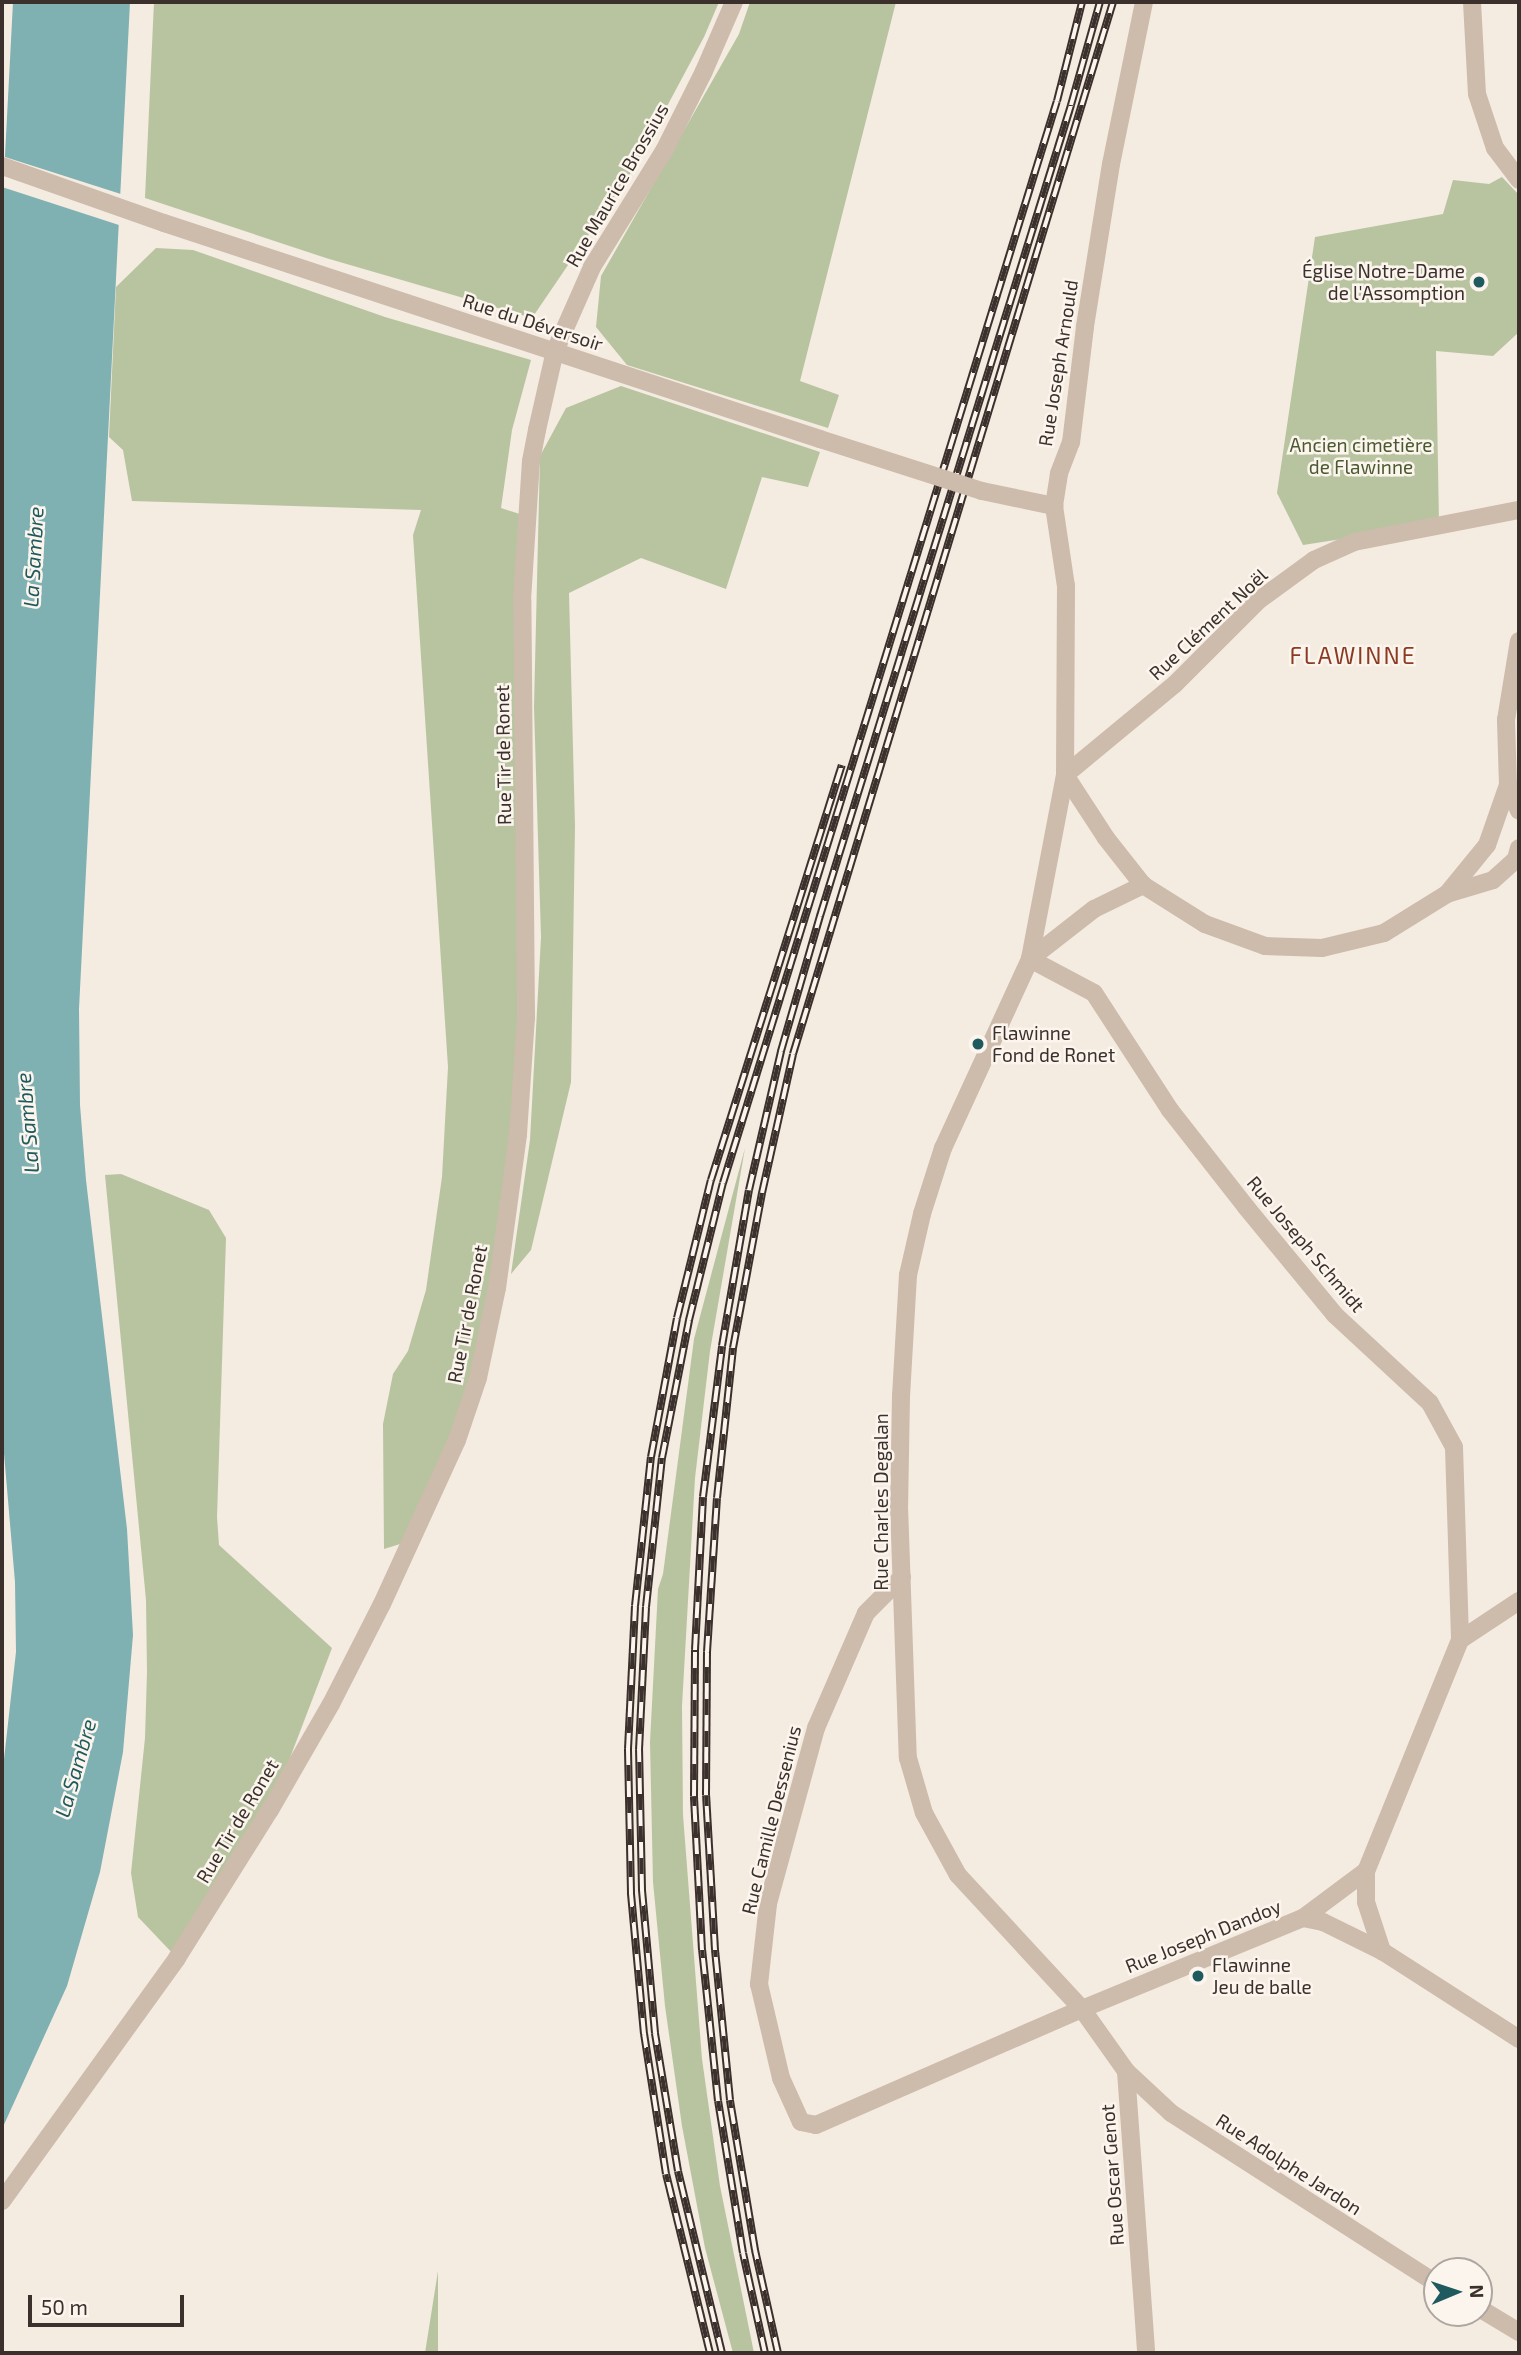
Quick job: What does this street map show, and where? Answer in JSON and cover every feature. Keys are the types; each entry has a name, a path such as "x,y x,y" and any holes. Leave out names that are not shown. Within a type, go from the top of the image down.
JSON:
{"street":[{"name":"Rue Maurice Brossius","path":"555,351 592,267 664,152 734,2"},
{"name":"Rue Joseph Arnould","path":"1065,775 1066,586 1054,506 1059,474 1071,442 1085,327 1111,164 1144,2"},
{"path":"1472,2 1477,94 1495,148 1519,180"},
{"name":"Rue du Déversoir","path":"2,166 164,223 820,439 982,491 1054,506"},
{"name":"Rue Tir de Ronet","path":"2,2201 177,1958 304,1751 331,1704 413,1540 457,1440 478,1378 497,1288 518,1134 524,1044 522,600 531,461 555,351"},
{"name":"Rue Clément Noël","path":"1065,775 1175,684 1259,600 1314,560 1354,542 1519,510"},
{"path":"1519,641 1506,720 1513,790 1519,811"},
{"path":"1065,775 1105,838 1143,885 1205,924 1265,946 1322,948 1384,933 1447,894 1493,880 1516,859 1519,848"},
{"name":"Rue Charles Degalan","path":"1065,775 1030,959 943,1148 922,1214 908,1275 901,1396 902,1577 908,1758 924,1813 958,1875 1082,2009"},
{"path":"1447,894 1487,845 1513,790"},
{"name":"Rue Charles Degalan","path":"1030,959 1094,909 1143,885"},
{"name":"Rue Joseph Schmidt","path":"1030,959 1094,993 1170,1110 1246,1207 1335,1315 1430,1403 1454,1447 1460,1640 1366,1871"},
{"name":"Rue Camille Dessenius","path":"902,1577 866,1613 816,1728 768,1904 759,1984 781,2078 801,2122 816,2125 1082,2009"},
{"path":"1460,1640 1519,1601"},
{"path":"1303,1918 1366,1871"},
{"path":"1366,1871 1366,1902 1381,1951"},
{"name":"Rue Joseph Dandoy","path":"1082,2009 1303,1918 1323,1922 1381,1951 1519,2039"},
{"path":"1082,2009 1126,2071"},
{"name":"Rue Adolphe Jardon","path":"1126,2071 1171,2113 1423,2275"},
{"name":"Rue Oscar Genot","path":"1126,2071 1146,2353"},
{"path":"1493,2316 1519,2332"}],"green space":[{"path":"154,2 719,2 704,37 634,168 532,318 326,258 145,198"},
{"path":"750,2 896,2 800,381 839,395 828,428 627,365 596,327 601,276 739,34"},
{"name":"Ancien cimetière de Flawinne","path":"1502,177 1519,195 1519,332 1493,356 1436,351 1439,524 1303,545 1277,493 1315,237 1443,214 1453,180 1489,184"},
{"path":"156,248 193,250 385,317 531,360 512,430 501,508 526,516 526,1018 478,1378 413,1540 384,1549 383,1424 393,1374 408,1351 426,1290 442,1177 448,1067 413,535 421,510 132,501 123,450 109,437 116,287"},
{"path":"621,386 820,452 808,487 762,477 726,589 641,558 569,593 575,826 571,1082 531,1250 511,1274 530,1140 541,937 534,707 540,456 566,408"},
{"path":"745,1148 710,1351 695,1478 682,1706 683,1815 702,2059 720,2186 754,2353 733,2353 705,2248 682,2126 665,2006 653,1882 650,1742 658,1589 663,1574 694,1339"},
{"path":"121,1174 209,1210 226,1238 217,1517 219,1545 332,1648 270,1810 177,1958 138,1917 131,1873 145,1738 146,1600 105,1175"},
{"path":"438,2271 438,2353 425,2353"}],"water":[{"name":"La Sambre","path":"13,2 130,2 79,1009 80,1105 86,1180 127,1529 133,1635 123,1752 100,1872 67,1986 2,2129 2,1777 16,1652 15,1582 2,1430 2,213"}],"pier":[{"path":"2,156 124,195 122,226 2,187"}],"railway":[{"path":"722,2353 678,2171 655,2033 642,1890 639,1750 646,1607 662,1458 689,1320 723,1183 1057,101 1082,2"},
{"path":"765,2353 743,2253 718,2101 702,1950 694,1796 695,1650 703,1497 722,1346 749,1190 781,1051 820,916 1071,105 1100,2"},
{"path":"778,2353 755,2250 730,2100 715,1950 706,1795 707,1652 717,1498 733,1348 762,1193 793,1054 1113,2"},
{"path":"710,2353 666,2174 644,2034 631,1893 628,1749 635,1606 651,1457 677,1318 711,1180 842,765"}],"place":[{"name":"Église Notre-Dame de l'Assomption","path":"1479,282"},
{"name":"Flawinne Fond de Ronet","path":"978,1044"},
{"name":"Flawinne Jeu de balle","path":"1198,1976"}],"district":[{"name":"FLAWINNE","path":"1353,655"}]}
